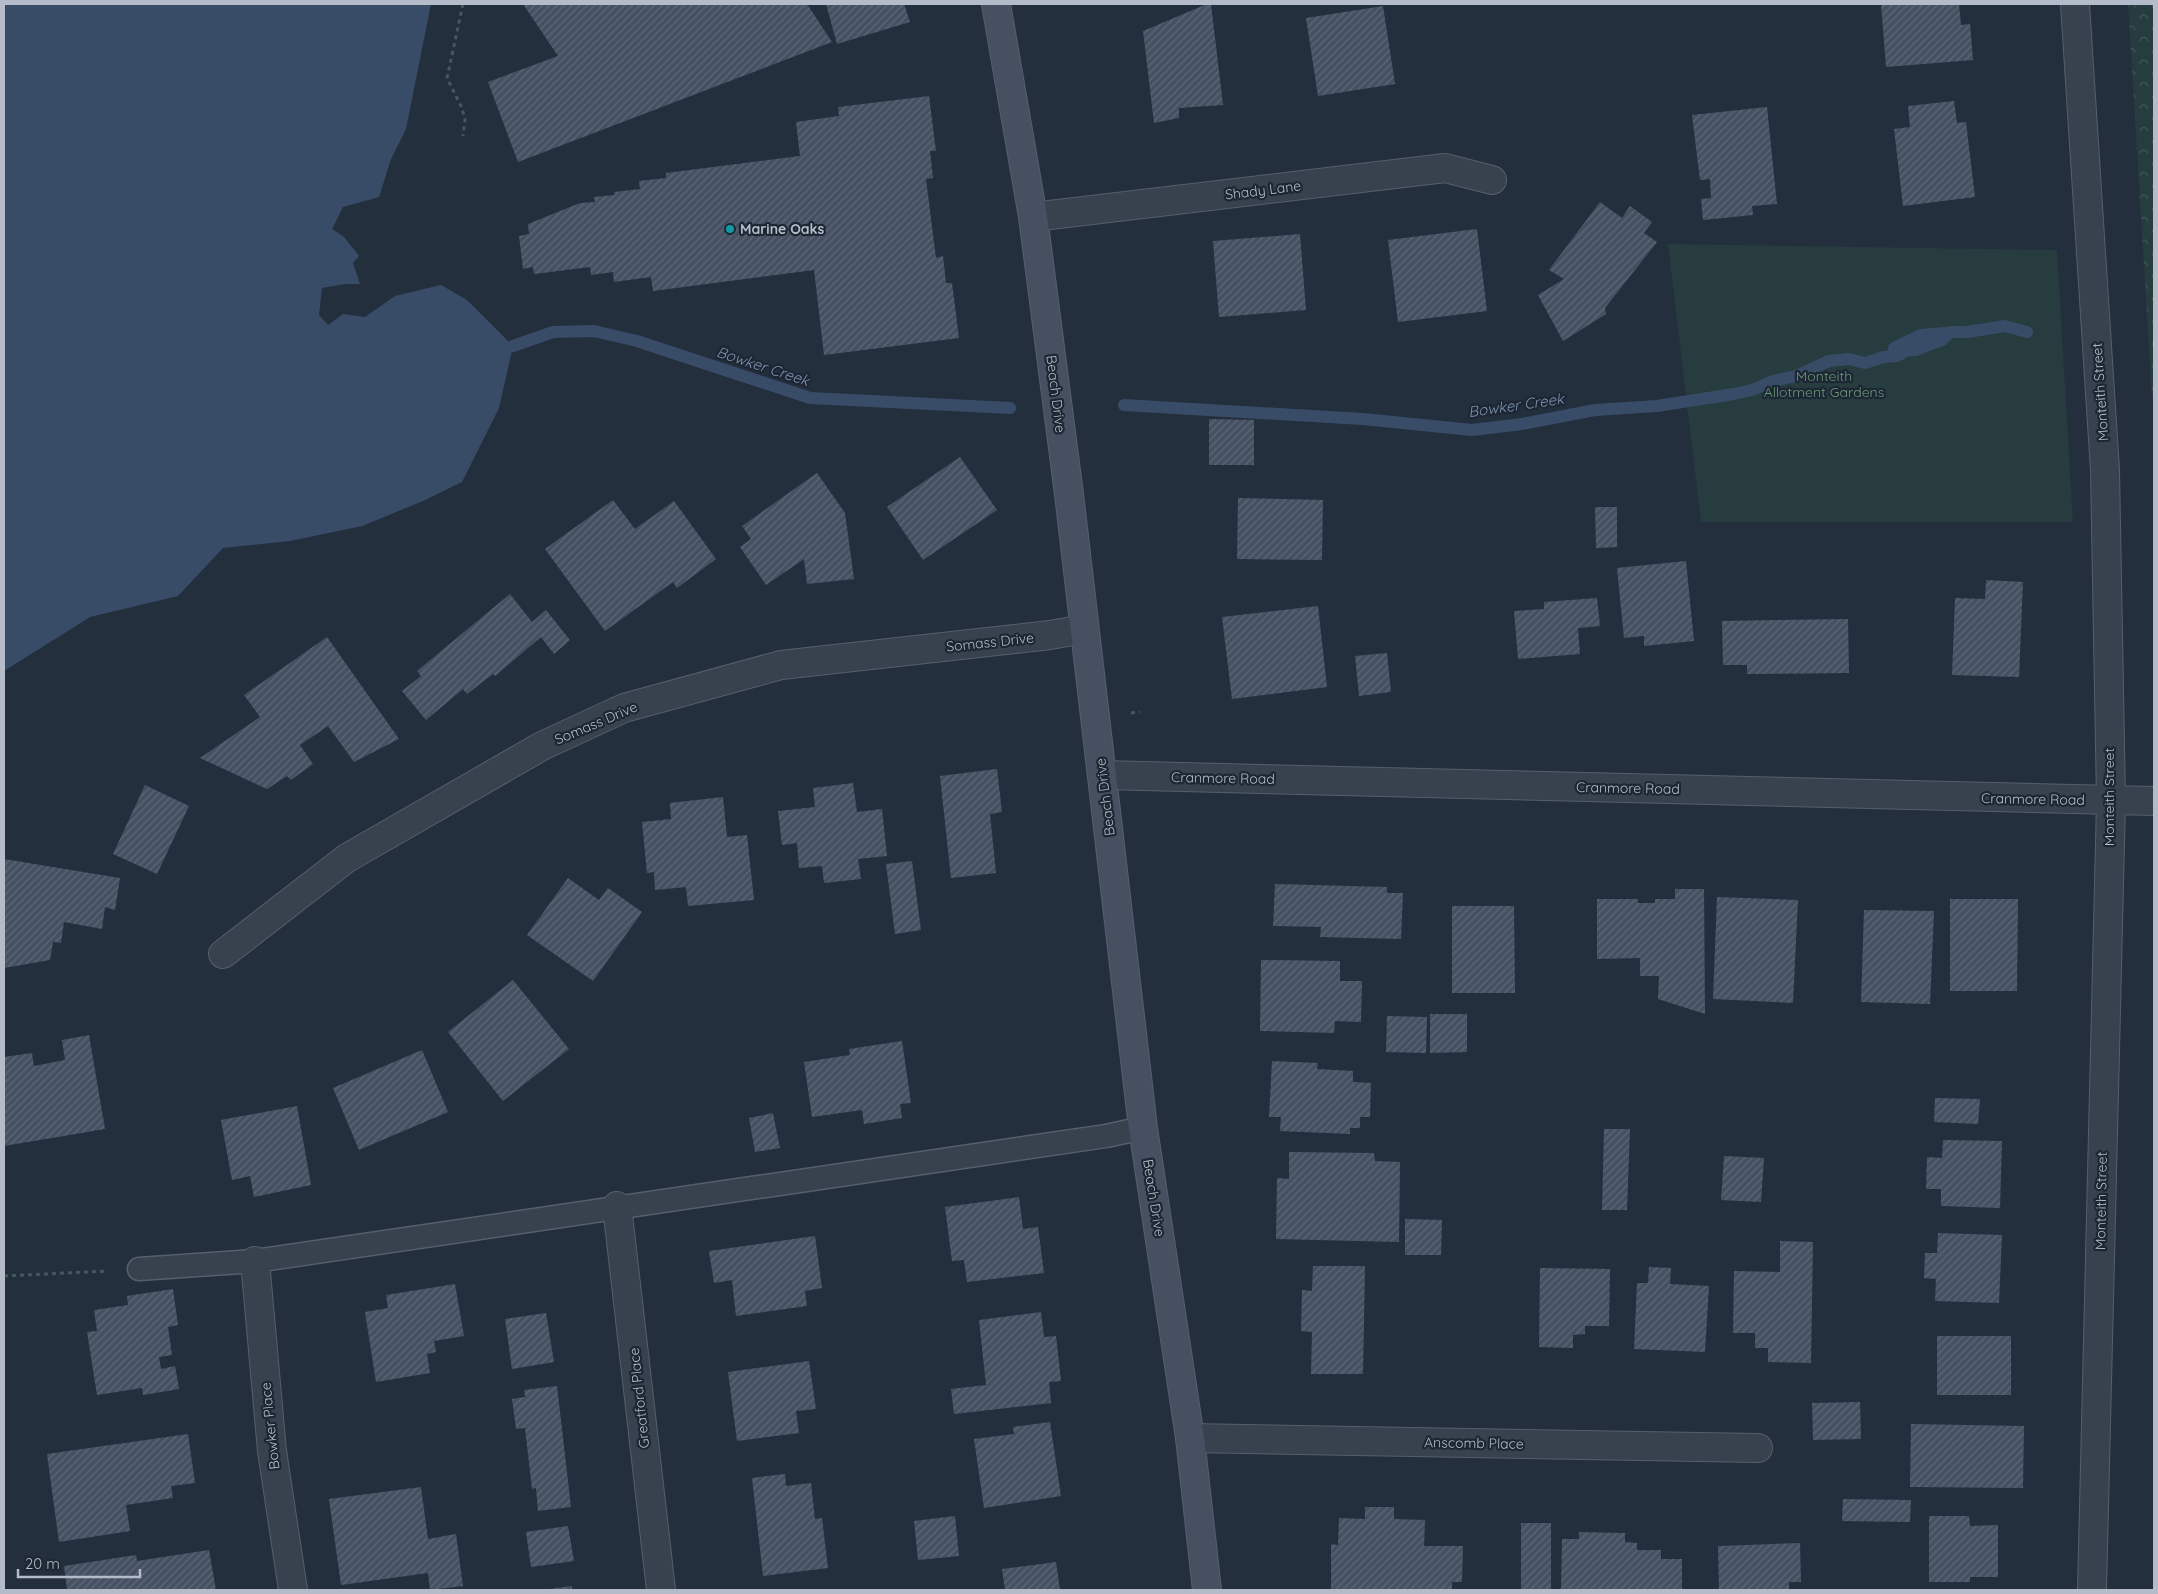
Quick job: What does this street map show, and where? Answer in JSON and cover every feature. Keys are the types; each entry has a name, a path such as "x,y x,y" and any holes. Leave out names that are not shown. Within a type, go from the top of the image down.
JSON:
{"main road":[{"name":"Beach Drive","path":"996,4 1033,216 1144,1128 1190,1438 1207,1590"}],"street":[{"name":"Monteith Street","path":"2074,4 2105,470 2110,801 2092,1590"},
{"name":"Shady Lane","path":"1033,216 1446,168 1492,180"},
{"name":"Somass Drive","path":"224,954 347,858 542,746 624,708 781,665 1050,635 1084,629"},
{"name":"Cranmore Road","path":"1102,775 2154,801"},
{"name":"Greatford Place","path":"617,1206 662,1590"},
{"name":"Bowker Place","path":"254,1261 272,1451 293,1590"},
{"name":"Anscomb Place","path":"1190,1438 1758,1448"}],"lane":[{"path":"139,1269 254,1261 617,1206 1096,1137 1144,1128"}],"path":[{"path":"463,4 447,78 462,108 465,120 463,136"},
{"path":"4,1276 139,1269"}],"green space":[{"path":"2128,4 2154,4 2154,398 2152,397"},
{"name":"Monteith Allotment Gardens","path":"1668,244 2057,250 2073,522 1701,522"}],"water":[{"path":"4,4 431,4 406,129 391,159 379,197 343,207 332,229 344,237 359,256 353,263 360,284 345,284 322,288 319,315 328,325 343,314 365,317 395,296 441,285 467,300 513,346 499,408 462,482 423,501 362,526 290,541 223,548 178,596 90,617 4,671"}],"building":[{"path":"523,4 807,4 832,42 518,162 488,82 558,56"},
{"path":"826,4 904,4 910,22 837,44"},
{"path":"1211,4 1223,105 1179,108 1179,118 1154,123 1143,31"},
{"path":"1881,4 1959,4 1961,25 1970,24 1973,60 1886,67"},
{"path":"1383,6 1395,84 1318,96 1306,18"},
{"name":"Marine Oaks","path":"929,96 936,151 930,151 933,178 926,179 936,258 943,256 946,283 952,283 959,338 824,355 814,270 653,291 651,277 614,282 613,272 591,275 590,267 534,274 533,267 523,269 519,236 529,234 528,224 580,203 595,202 594,197 615,195 614,192 640,189 639,181 666,178 666,173 800,156 796,122 839,116 838,107"},
{"path":"1954,101 1957,123 1966,122 1975,197 1903,206 1894,129 1910,127 1908,106"},
{"path":"1767,107 1777,204 1752,206 1753,215 1703,220 1701,199 1711,198 1710,179 1700,180 1692,115"},
{"path":"1600,202 1622,218 1630,206 1652,222 1644,233 1657,242 1605,308 1606,314 1563,341 1538,295 1564,279 1549,270"},
{"path":"1477,229 1487,311 1398,322 1388,240"},
{"path":"1300,234 1306,310 1219,317 1213,241"},
{"path":"1209,419 1254,420 1254,465 1209,465"},
{"path":"960,457 997,510 923,560 887,507"},
{"path":"817,473 845,513 854,579 807,584 804,559 766,585 740,547 751,539 742,526"},
{"path":"1238,498 1323,500 1322,560 1237,559"},
{"path":"613,500 635,529 674,501 716,559 677,588 673,582 605,631 545,549"},
{"path":"1595,507 1617,507 1617,547 1596,548"},
{"path":"1686,561 1694,641 1644,646 1644,636 1624,638 1617,568"},
{"path":"1986,580 2023,582 2019,677 1952,675 1955,598 1985,599"},
{"path":"510,594 532,622 546,610 570,640 554,654 541,637 495,676 493,674 467,694 463,689 426,720 402,691 421,676 417,671"},
{"path":"1597,598 1600,626 1578,628 1580,654 1518,659 1514,611 1544,609 1544,602"},
{"path":"1318,606 1327,687 1232,699 1222,617"},
{"path":"1848,619 1849,673 1747,674 1747,665 1723,665 1722,621"},
{"path":"327,637 399,739 354,762 328,726 300,745 313,764 291,780 287,776 267,789 200,758 260,717 244,695"},
{"path":"1387,653 1391,692 1359,696 1355,656"},
{"path":"997,769 1002,812 990,814 996,873 951,878 940,776"},
{"path":"853,783 857,812 882,809 887,856 858,859 861,879 824,883 822,866 799,868 797,843 782,845 778,811 815,807 813,788"},
{"path":"145,785 189,806 157,874 113,854"},
{"path":"723,797 727,837 747,835 754,900 688,906 686,887 655,890 654,872 647,873 642,822 671,819 670,803"},
{"path":"4,859 120,878 115,910 105,907 102,929 64,922 61,943 53,942 50,960 4,968"},
{"path":"912,861 921,930 895,934 886,864"},
{"path":"568,878 599,900 608,888 642,912 593,981 527,935"},
{"path":"1275,884 1387,887 1387,893 1403,893 1401,939 1320,937 1321,927 1273,926"},
{"path":"1675,889 1704,889 1705,1014 1658,999 1659,976 1640,976 1640,958 1597,959 1597,899 1638,899 1638,903 1655,903 1655,899 1675,899"},
{"path":"1717,897 1798,900 1793,1003 1713,999"},
{"path":"1950,899 2018,899 2017,991 1950,991"},
{"path":"1452,906 1514,906 1515,993 1452,993"},
{"path":"1864,910 1934,911 1930,1004 1861,1002"},
{"path":"1261,960 1340,961 1340,981 1362,981 1361,1022 1335,1021 1334,1033 1260,1031"},
{"path":"513,980 569,1049 503,1101 448,1032"},
{"path":"1430,1014 1467,1014 1467,1052 1430,1053"},
{"path":"1387,1016 1427,1017 1426,1053 1386,1052"},
{"path":"89,1035 105,1129 4,1146 4,1057 32,1053 34,1066 65,1060 62,1040"},
{"path":"902,1041 911,1103 900,1104 902,1118 864,1124 862,1110 812,1117 804,1062 850,1055 849,1049"},
{"path":"422,1050 448,1112 359,1150 333,1088"},
{"path":"1272,1061 1318,1063 1317,1069 1353,1071 1353,1082 1371,1083 1370,1117 1360,1117 1360,1128 1350,1128 1350,1134 1280,1131 1281,1117 1269,1117"},
{"path":"1935,1098 1980,1099 1978,1124 1934,1122"},
{"path":"297,1106 311,1185 254,1197 250,1176 232,1180 221,1120"},
{"path":"773,1113 780,1148 755,1152 749,1118"},
{"path":"1604,1129 1630,1129 1627,1210 1602,1210"},
{"path":"1943,1140 2002,1141 2000,1208 1941,1206 1941,1189 1926,1189 1927,1157 1942,1158"},
{"path":"1289,1152 1374,1153 1375,1161 1400,1162 1399,1242 1276,1239 1277,1178 1289,1179"},
{"path":"1724,1156 1764,1158 1761,1202 1721,1200"},
{"path":"1019,1197 1023,1229 1038,1227 1044,1273 967,1282 964,1260 952,1261 945,1207"},
{"path":"1405,1219 1442,1220 1441,1255 1405,1255"},
{"path":"1938,1233 2002,1235 1999,1303 1935,1301 1936,1279 1924,1278 1925,1253 1937,1253"},
{"path":"815,1236 822,1288 805,1291 807,1306 736,1316 732,1280 714,1283 709,1251"},
{"path":"1780,1241 1813,1242 1811,1363 1768,1362 1768,1348 1755,1348 1755,1333 1733,1333 1734,1271 1780,1272"},
{"path":"1313,1266 1365,1266 1363,1374 1311,1374 1312,1332 1301,1331 1302,1290 1312,1291"},
{"path":"1649,1267 1671,1268 1670,1284 1709,1286 1705,1352 1634,1349 1637,1283 1648,1283"},
{"path":"1540,1268 1610,1269 1609,1326 1585,1326 1585,1334 1573,1335 1573,1348 1539,1347"},
{"path":"455,1284 464,1336 434,1341 436,1352 427,1354 430,1373 376,1382 365,1312 388,1308 386,1295"},
{"path":"173,1289 178,1325 168,1327 172,1355 159,1357 161,1369 175,1366 179,1389 143,1395 142,1388 97,1395 87,1332 97,1331 94,1310 128,1305 127,1296"},
{"path":"1041,1312 1044,1337 1056,1336 1061,1381 1049,1382 1051,1403 954,1414 951,1389 986,1385 979,1320"},
{"path":"546,1313 554,1362 512,1369 505,1319"},
{"path":"1937,1336 2011,1336 2011,1395 1937,1395"},
{"path":"809,1361 816,1409 796,1411 799,1433 737,1441 728,1372"},
{"path":"557,1386 571,1507 538,1511 536,1488 532,1489 525,1428 516,1429 512,1399 525,1397 524,1390"},
{"path":"1860,1402 1861,1439 1813,1440 1812,1403"},
{"path":"1050,1422 1061,1496 984,1508 974,1439 1014,1434 1013,1427"},
{"path":"1911,1424 2024,1426 2023,1488 1910,1487"},
{"path":"188,1434 195,1483 171,1486 173,1498 126,1505 130,1531 59,1542 47,1454"},
{"path":"785,1474 786,1486 811,1483 815,1519 822,1518 828,1568 763,1576 752,1478"},
{"path":"421,1487 428,1539 456,1534 463,1586 430,1590 428,1573 341,1585 329,1499"},
{"path":"1843,1499 1911,1500 1910,1522 1842,1521"},
{"path":"1365,1507 1394,1507 1394,1519 1425,1520 1424,1546 1463,1546 1462,1582 1452,1582 1452,1590 1331,1590 1331,1544 1338,1545 1339,1518 1365,1519"},
{"path":"955,1516 959,1556 918,1560 914,1521"},
{"path":"1929,1516 1969,1516 1970,1526 1998,1525 1998,1577 1970,1577 1970,1582 1929,1582"},
{"path":"1521,1523 1551,1523 1551,1590 1521,1590"},
{"path":"568,1526 574,1561 531,1567 526,1532"},
{"path":"1579,1532 1625,1533 1625,1542 1637,1543 1637,1550 1661,1550 1661,1559 1682,1559 1682,1590 1561,1590 1562,1539 1579,1539"},
{"path":"1800,1543 1801,1582 1789,1582 1789,1590 1719,1590 1718,1546"},
{"path":"209,1550 216,1590 67,1590 64,1566 136,1555 137,1561"},
{"path":"1056,1562 1060,1590 1005,1590 1002,1569"},
{"path":"572,1586 572,1590 550,1590 550,1589"}],"waterway":[{"name":"Bowker Creek","path":"1124,405 1363,419 1472,430 1522,424 1595,410 1657,406 1734,394 1752,390 1773,381 1796,376 1829,361 1849,359 1865,363 1884,357 1897,356 1908,350 1916,350 1942,340 1950,332 1967,332 2005,326 2027,332"},
{"name":"Bowker Creek","path":"513,346 553,332 594,331 637,341 810,398 1010,408"},
{"name":"Bowker Creek","path":"1894,348 1921,335 1945,333"}],"place":[{"name":"Marine Oaks","path":"730,229"}]}
